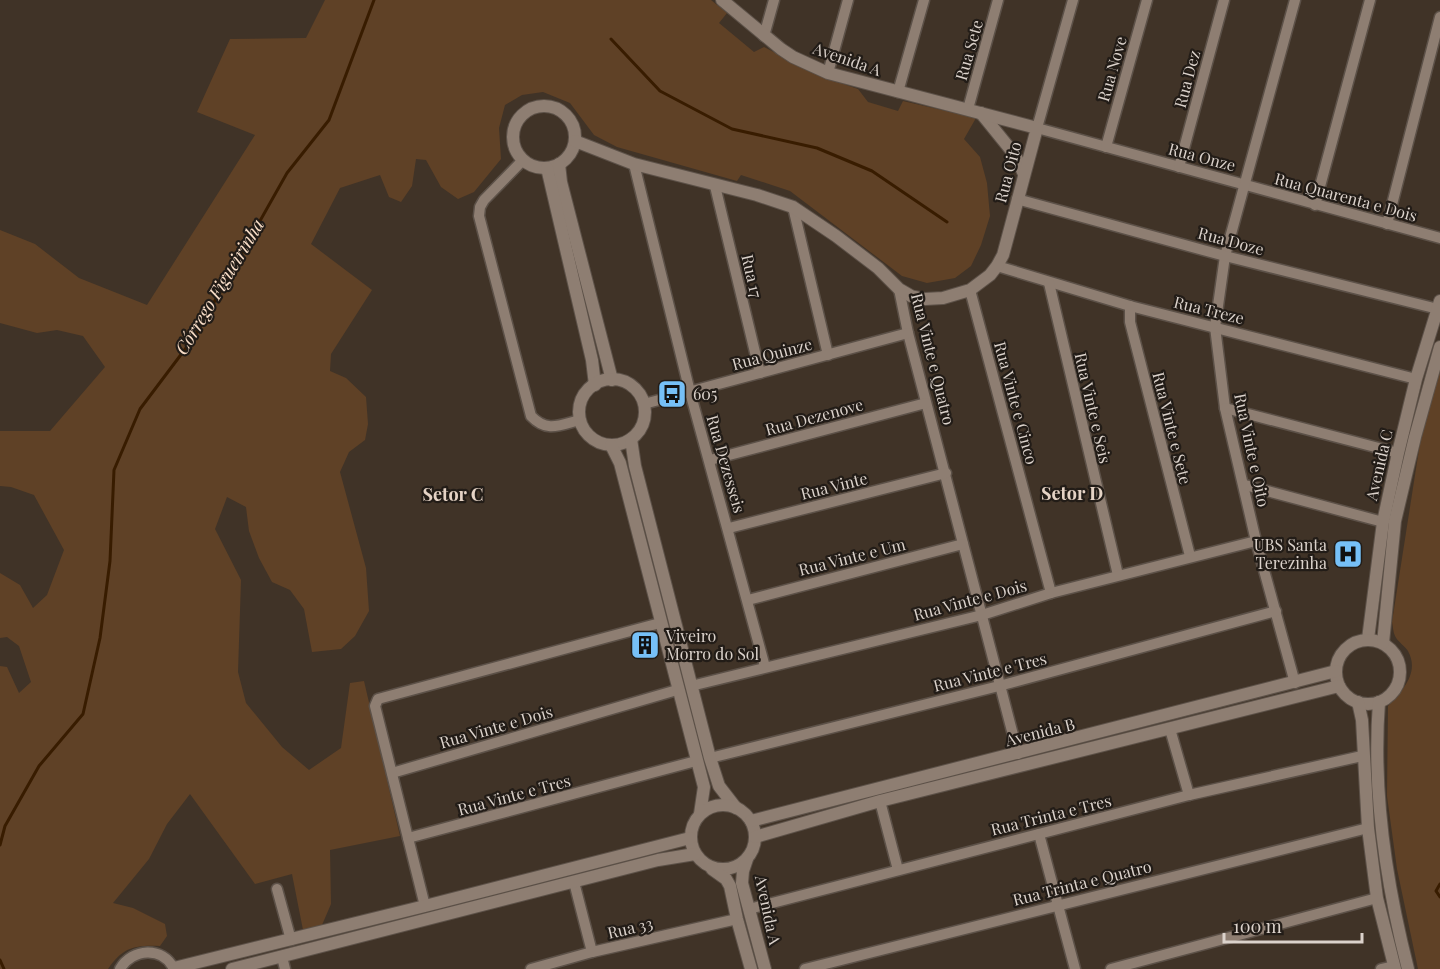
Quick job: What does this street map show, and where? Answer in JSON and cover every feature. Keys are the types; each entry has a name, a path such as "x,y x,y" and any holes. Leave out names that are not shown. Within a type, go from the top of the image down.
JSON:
{"street":[{"name":"Avenida A","path":"722,0 793,57 828,73 1037,128"},
{"path":"764,36 774,0"},
{"path":"828,73 848,0"},
{"path":"898,92 924,0"},
{"name":"Rua Sete","path":"974,111 998,0"},
{"name":"Rua Oito","path":"899,289 919,298 944,298 970,290 980,284 997,266 1003,255 1073,0"},
{"name":"Rua Nove","path":"1106,147 1147,0"},
{"name":"Rua Dez","path":"1179,167 1224,0"},
{"name":"Rua Onze","path":"1037,128 1244,184 1295,0"},
{"path":"1315,205 1370,0"},
{"path":"1387,224 1440,17"},
{"path":"543,106 563,112 570,120 574,130 574,141 567,158 553,166 530,165 516,152 513,131 523,113 543,106"},
{"path":"974,111 1015,155 1024,174"},
{"name":"Rua Vinte e Quatro","path":"574,141 634,164 757,195 794,207 878,268 899,289 908,333 1018,754"},
{"path":"523,160 484,200 479,216 531,416 538,424 551,427 580,420"},
{"name":"Rua Dezesseis","path":"634,164 690,392 729,528 765,667"},
{"path":"553,166 567,205 612,380"},
{"path":"553,166 595,385"},
{"name":"Rua Quarenta e Dois","path":"1244,184 1440,238"},
{"name":"Rua Vinte e Oito","path":"1244,184 1226,256 1215,327 1225,408 1245,485 1256,541 1295,683"},
{"name":"Rua 17","path":"715,186 759,374"},
{"name":"Rua Doze","path":"1017,199 1226,256 1439,305"},
{"path":"794,207 828,355"},
{"name":"Rua Treze","path":"997,266 1130,306 1416,379"},
{"name":"Rua Vinte e Seis","path":"1049,283 1118,575"},
{"name":"Rua Vinte e Cinco","path":"970,290 1051,593"},
{"name":"Avenida C","path":"1368,639 1383,522 1416,379 1439,305"},
{"name":"Rua Vinte e Sete","path":"1130,306 1130,322 1190,556"},
{"name":"Rua Quinze","path":"644,404 908,333"},
{"name":"Avenida C","path":"1383,643 1395,521 1440,347"},
{"path":"612,380 624,382 640,395 644,404 644,423 632,439 622,444 611,445 591,437 584,430 580,420 581,402 585,394 595,385 612,380"},
{"name":"Rua Dezenove","path":"710,460 926,403"},
{"path":"1225,408 1398,453"},
{"path":"611,445 620,463 704,788 700,814 691,829 690,837 695,854 705,864 711,868 731,869 747,859 753,850 755,837 751,821 736,808 719,786 710,758 635,466 632,439"},
{"name":"Rua Vinte","path":"729,528 945,473"},
{"path":"1245,485 1383,522"},
{"name":"Rua Vinte e Dois","path":"691,686 982,615 1051,593 1256,541"},
{"name":"Rua Vinte e Um","path":"748,600 963,544"},
{"name":"Rua Vinte e Tres","path":"710,758 999,686 1276,611"},
{"path":"424,906 375,706 378,699 660,623"},
{"path":"1368,639 1383,643 1395,653 1399,662 1401,672 1399,682 1388,698 1368,704 1358,702 1347,696 1339,686 1336,671 1340,654 1347,646 1357,641 1368,639"},
{"name":"Avenida B","path":"751,821 1336,671"},
{"name":"Avenida B","path":"755,837 880,801 1339,686"},
{"name":"Rua Vinte e Dois","path":"392,772 677,690"},
{"path":"1358,702 1362,720 1362,756 1368,828 1377,898 1394,967 1381,969"},
{"path":"1379,702 1378,767 1384,845 1398,927 1408,969"},
{"path":"1170,729 1189,795"},
{"name":"Rua Trinta e Tres","path":"749,909 1189,795 1362,756"},
{"name":"Rua Vinte e Tres","path":"408,838 696,761"},
{"path":"880,801 898,870"},
{"path":"700,814 717,805 736,808"},
{"name":"Rua Trinta e Quatro","path":"805,969 1368,828"},
{"path":"1039,834 1075,969"},
{"path":"120,969 127,959 146,952 165,957 174,968 666,845 690,837"},
{"path":"232,969 283,963 574,882 658,860 695,854"},
{"name":"Avenida A","path":"747,859 742,883 765,969"},
{"name":"Avenida A","path":"711,868 726,879 730,886 751,969"},
{"path":"574,882 592,952"},
{"path":"277,889 291,940"},
{"path":"1111,969 1377,898"},
{"name":"Rua 33","path":"531,969 592,952 737,919"}],"shaded area":[{"path":"325,0 711,0 727,13 719,23 754,52 764,47 820,76 858,89 868,102 898,111 903,101 976,118 964,139 980,157 987,183 990,216 981,245 971,266 955,278 927,283 902,276 790,191 741,175 737,181 617,147 594,135 570,103 543,92 522,95 505,105 499,128 501,159 474,192 458,199 441,187 426,160 416,159 412,186 401,202 389,197 380,175 340,188 311,244 372,290 331,354 330,371 346,378 366,397 368,424 365,440 349,452 340,472 366,568 369,611 355,636 341,649 312,652 304,609 290,590 272,582 259,558 249,531 246,507 227,497 215,529 241,580 238,672 246,703 282,747 309,770 341,748 350,683 364,681 400,836 330,850 331,904 322,925 303,930 292,874 255,884 190,794 167,824 149,859 113,903 133,908 165,924 167,936 160,946 130,949 119,956 108,969 0,969 0,666 7,667 19,693 31,682 19,646 7,637 0,638 0,573 20,585 33,608 47,595 64,550 34,495 11,487 0,486 0,431 50,431 105,367 83,336 57,330 37,333 0,323 0,230 35,244 79,278 147,305 255,135 197,112 230,39 306,38"},
{"path":"1440,370 1440,969 1418,969 1397,869 1387,796 1388,706 1399,694 1411,674 1411,659 1408,651 1395,636 1392,622 1421,437"}],"waterway":[{"name":"Córrego Figueirinha","path":"0,845 5,826 39,766 83,714 100,638 110,561 114,470 140,409 195,336 287,173 329,120 374,0"},
{"path":"611,39 660,91 732,129 817,148 872,171 947,222"},
{"path":"1440,884 1436,891 1440,897"},
{"name":"Córrego Figueirinha","path":"0,960 4,969"}],"place":[{"name":"605","path":"672,394"},
{"name":"UBS Santa Terezinha","path":"1348,554"},
{"name":"Viveiro Morro do Sol","path":"645,645"}],"district":[{"name":"Setor D","path":"1072,494"},
{"name":"Setor C","path":"453,495"}]}
